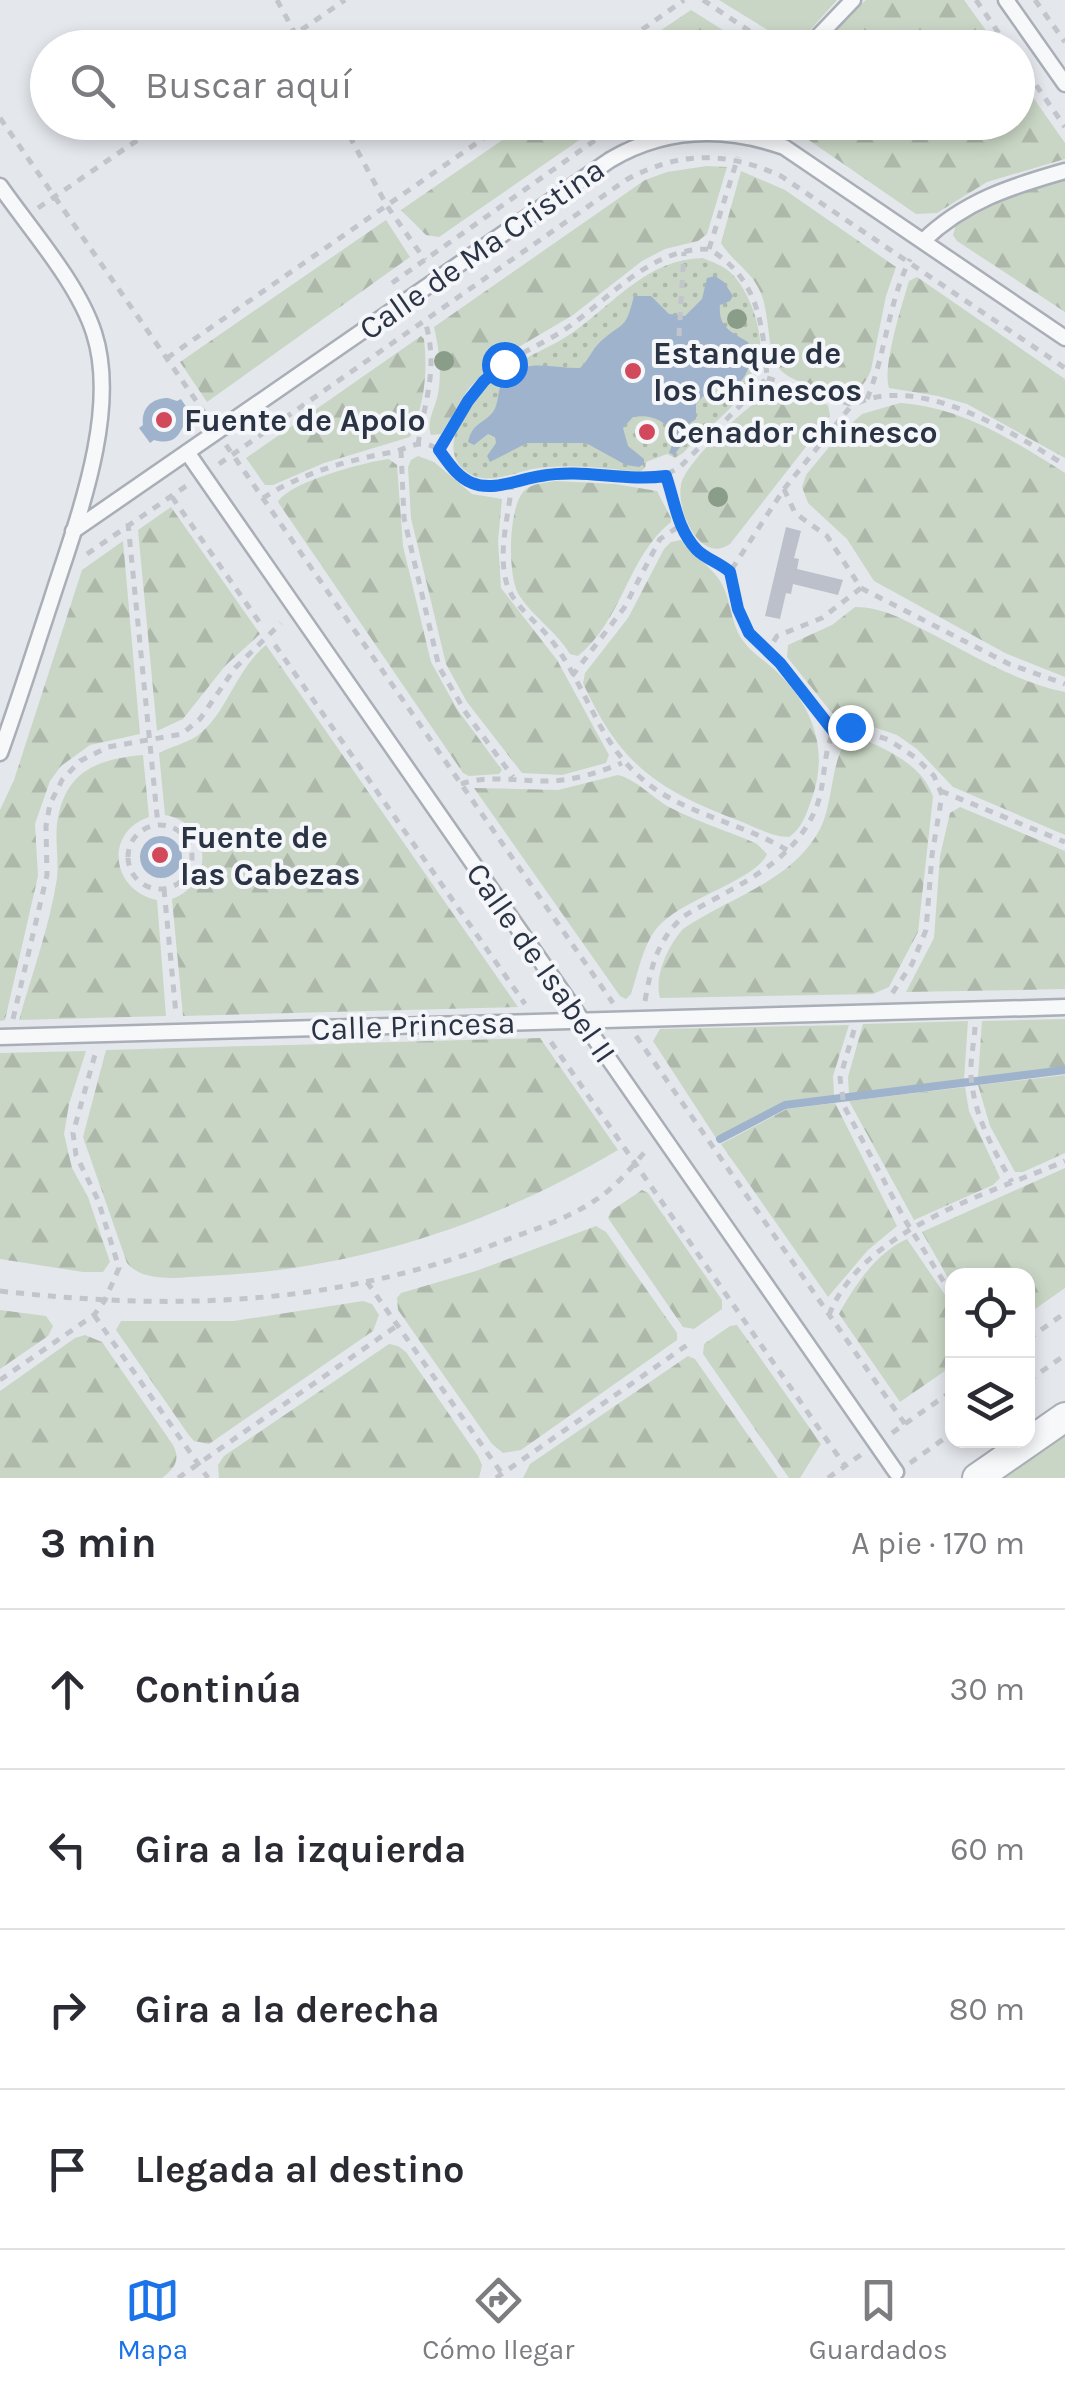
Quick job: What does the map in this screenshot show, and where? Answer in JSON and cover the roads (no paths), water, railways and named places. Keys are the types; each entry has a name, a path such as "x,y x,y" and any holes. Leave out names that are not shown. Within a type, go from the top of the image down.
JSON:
{"street":[{"path":"978,1478 1065,1417"}],"lane":[{"path":"824,30 853,0"},
{"path":"1006,0 1027,30"},
{"path":"1035,41 1065,84"},
{"name":"Calle de Mª Cristina","path":"73,532 626,150 650,140"},
{"name":"Calle de Mª Cristina","path":"763,140 784,147 1065,338"},
{"path":"923,241 988,194 1065,170"},
{"path":"0,186 86,313 102,374 98,432 86,494 0,753"},
{"name":"Calle de Isabel II","path":"187,452 896,1472"},
{"name":"Calle Princesa","path":"4,1037 1065,1007"}],"water":[{"name":"Estanque de los Chinescos","path":"715,276 733,296 720,305 721,319 748,342 749,367 737,384 714,385 696,404 696,419 685,427 685,441 674,455 669,453 674,440 672,433 659,420 646,417 633,417 623,428 628,446 644,459 639,467 626,465 586,443 527,443 490,462 487,456 496,443 495,437 488,434 474,445 468,442 475,427 493,412 501,385 511,373 529,366 580,368 598,344 626,320 634,296 651,296 669,314 685,316 702,299 707,278"},
{"name":"Fuente de Apolo","path":"181,399 191,414 174,439 150,443 139,428 146,409 152,402"},
{"name":"Fuente de las Cabezas","path":"161,836 176,842 182,857 176,872 161,878 146,872 140,857 146,842"}],"waterway":[{"path":"720,1139 785,1105 1065,1070"}],"place":[{"name":"Estanque de los Chinescos","path":"633,371"},
{"name":"Fuente de Apolo","path":"164,420"},
{"name":"Cenador chinesco","path":"647,432"},
{"name":"Fuente de las Cabezas","path":"160,855"}]}
